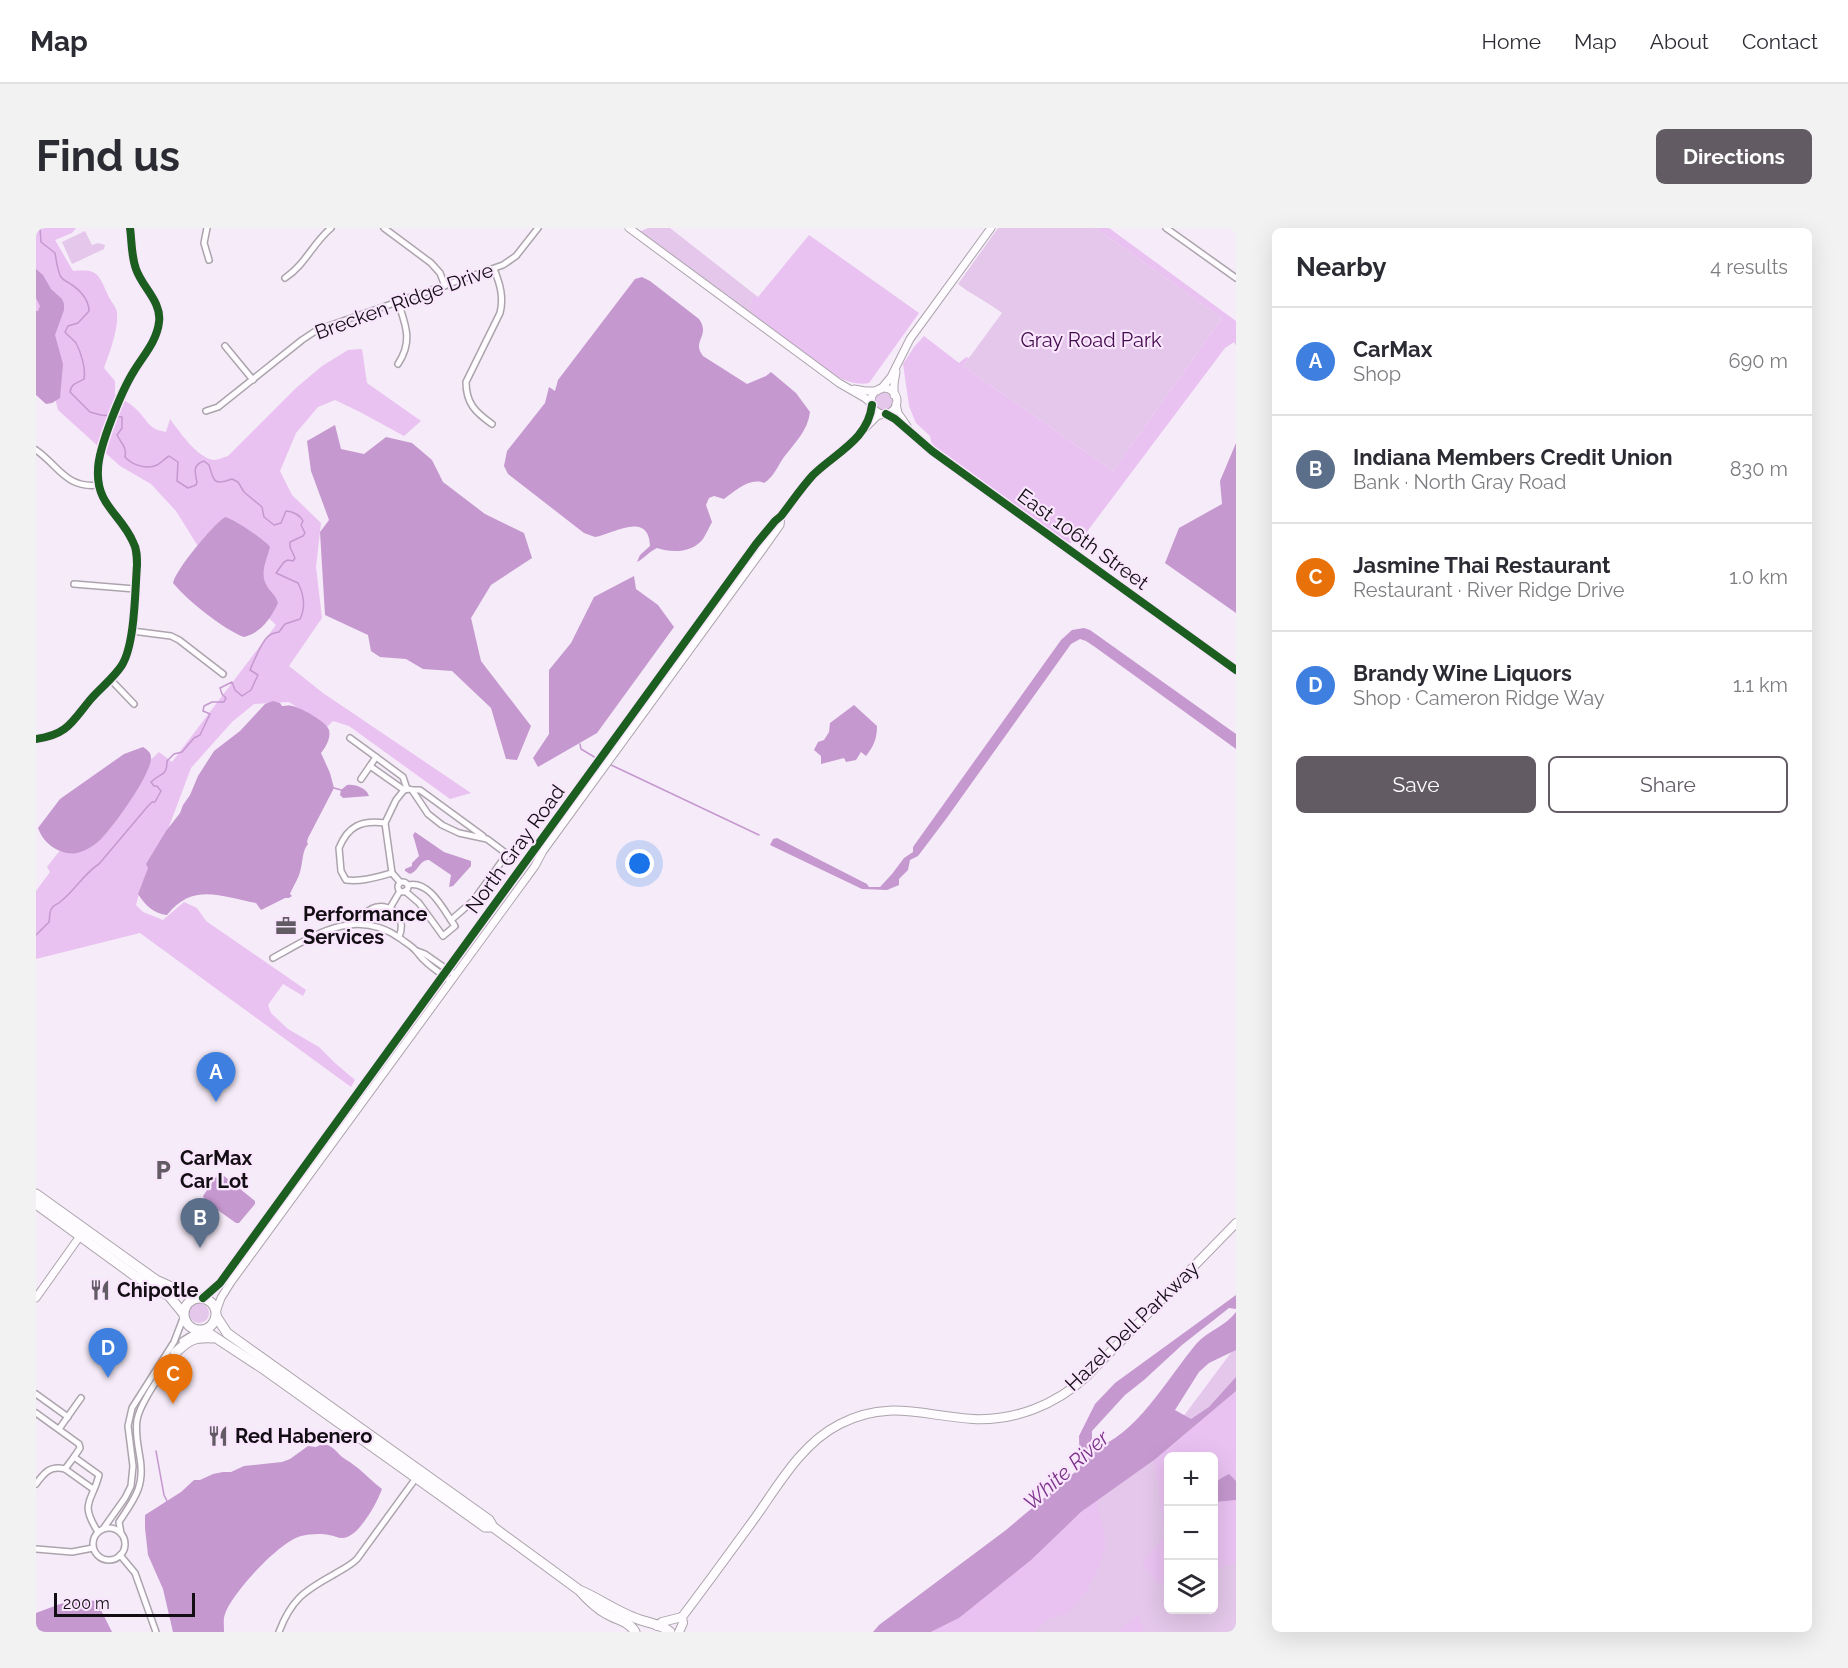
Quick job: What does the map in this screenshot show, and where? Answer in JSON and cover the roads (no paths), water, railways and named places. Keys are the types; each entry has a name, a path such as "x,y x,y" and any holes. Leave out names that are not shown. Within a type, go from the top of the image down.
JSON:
{"main road":[{"path":"36,1194 156,1280 212,1303 227,1333 489,1520 493,1527 579,1590 590,1603 628,1624 636,1632"},
{"path":"36,1204 135,1276 169,1296 189,1326 202,1330 265,1370 485,1527 493,1527"},
{"name":"Hazel Dell Parkway","path":"679,1632 682,1617 799,1459 828,1431 858,1416 887,1410 986,1419 1016,1415 1051,1402 1086,1377 1236,1223"},
{"path":"183,1314 187,1304 199,1298"},
{"path":"202,1330 212,1325 216,1314"},
{"path":"175,1353 189,1340 215,1338"},
{"path":"579,1590 595,1596 629,1616 664,1627 670,1632"},
{"path":"644,1632 662,1622 682,1617"}],"street":[{"path":"36,739 55,735 69,726 93,696 111,680 126,657 132,631 137,565 133,542 104,502 99,484 99,459 109,429 133,373 155,338 159,322 155,303 135,268 130,228"},
{"path":"207,228 204,243 209,260"},
{"path":"285,278 298,269 320,238 331,228"},
{"path":"384,228 431,263 440,273 445,286"},
{"name":"Brecken Ridge Drive","path":"206,411 218,407 317,330 503,265 516,256 538,228"},
{"path":"629,228 836,381 872,404"},
{"path":"896,366 894,384 896,404 892,411 885,414 875,411 872,404 873,395 886,384 910,339 991,228"},
{"path":"1167,228 1236,278"},
{"path":"492,424 470,406 466,382 502,305 501,292 494,269"},
{"path":"398,302 407,339 404,354 398,364"},
{"path":"225,346 253,380"},
{"path":"848,388 865,391 889,390 894,395"},
{"name":"North Gray Road","path":"863,429 872,404"},
{"name":"East 106th Street","path":"896,404 898,412 912,433"},
{"name":"North Gray Road","path":"199,1298 220,1284 445,972 611,753 756,544 782,516 812,477 848,448 877,416 885,414"},
{"name":"East 106th Street","path":"885,414 895,418 932,451 1236,670"},
{"path":"36,450 46,456 66,478 82,485 99,484"},
{"path":"74,584 135,589"},
{"path":"132,631 171,636 223,674"},
{"path":"111,680 134,704"},
{"path":"350,738 403,777 408,790"},
{"path":"361,779 376,757"},
{"path":"370,766 408,790 428,814 442,825 459,833 487,839"},
{"name":"North Gray Road","path":"216,1314 221,1298 231,1282 453,978 592,778"},
{"path":"390,908 405,889 416,884 427,890 455,926 443,936 419,903 405,889 398,886 400,882 392,873 385,823 396,800 408,790 420,790 507,854 473,901 451,920"},
{"path":"385,823 363,823 353,826 339,844 341,871 346,880 363,880 392,873"},
{"path":"362,923 365,914 373,908 390,908 396,912 402,922 399,937"},
{"path":"273,958 330,929 341,925 362,923 378,927 399,937 417,951 426,963 453,978"},
{"path":"36,1298 80,1236"},
{"path":"101,1530 111,1528 120,1533 124,1539 120,1555 114,1559 105,1559 97,1555 93,1548 93,1541 101,1530 125,1498 131,1486 133,1466 128,1426 132,1408 174,1342 183,1314"},
{"path":"120,1533 119,1522 135,1499 140,1483 141,1463 136,1434 137,1418 143,1403 181,1342 202,1330"},
{"path":"36,1394 68,1417"},
{"path":"59,1429 81,1398"},
{"path":"36,1413 79,1444 80,1448 65,1469"},
{"path":"74,1457 98,1474 99,1478 87,1504 87,1511 101,1530"},
{"path":"36,1484 44,1473 50,1469 59,1468 65,1469 93,1489"},
{"path":"279,1632 287,1613 305,1592 357,1559 416,1478"},
{"path":"36,1549 72,1552 93,1548"},
{"path":"120,1555 135,1573 156,1632"}],"waterway":[{"path":"36,935 49,922 50,911 53,907 99,864 148,806 155,802 161,791 151,782 165,772 167,761 174,754 182,752 194,738 200,735 210,714 203,711 204,706 212,702 224,702 226,698 220,688 232,682 235,690 242,696 251,690 258,675 250,670 264,641 271,634 279,632 285,624 300,619 304,601 298,583 276,573 284,562 293,561 295,558 290,542 305,533 301,525 302,519 291,512 286,511 281,523 274,525 264,517 262,507 244,492 238,482 232,479 215,481 209,465 204,461 196,467 196,485 188,488 177,481 178,462 169,456 157,465 149,467 136,464 125,457 124,448 117,435 122,428 122,417 90,412 70,392 73,385 84,379 84,370 76,343 65,332 68,326 78,323 89,311 89,307 80,291 61,277 55,253 41,242 40,228"},
{"path":"580,744 581,749 596,758"},
{"path":"609,764 759,835"},
{"path":"334,788 341,790"},
{"path":"156,1451 167,1501"}],"place":[{"name":"Performance Services","path":"286,926"},
{"name":"CarMax","path":"216,1102"},
{"name":"CarMax Car Lot","path":"163,1170"},
{"name":"Indiana Members Credit Union","path":"200,1248"},
{"name":"Chipotle","path":"100,1290"},
{"name":"Brandy Wine Liquors","path":"108,1378"},
{"name":"Jasmine Thai Restaurant","path":"173,1404"},
{"name":"Red Habenero","path":"218,1436"}],"park label":[{"name":"Gray Road Park","path":"1091,340"}],"water label":[{"name":"White River","path":"1066,1470"}]}
